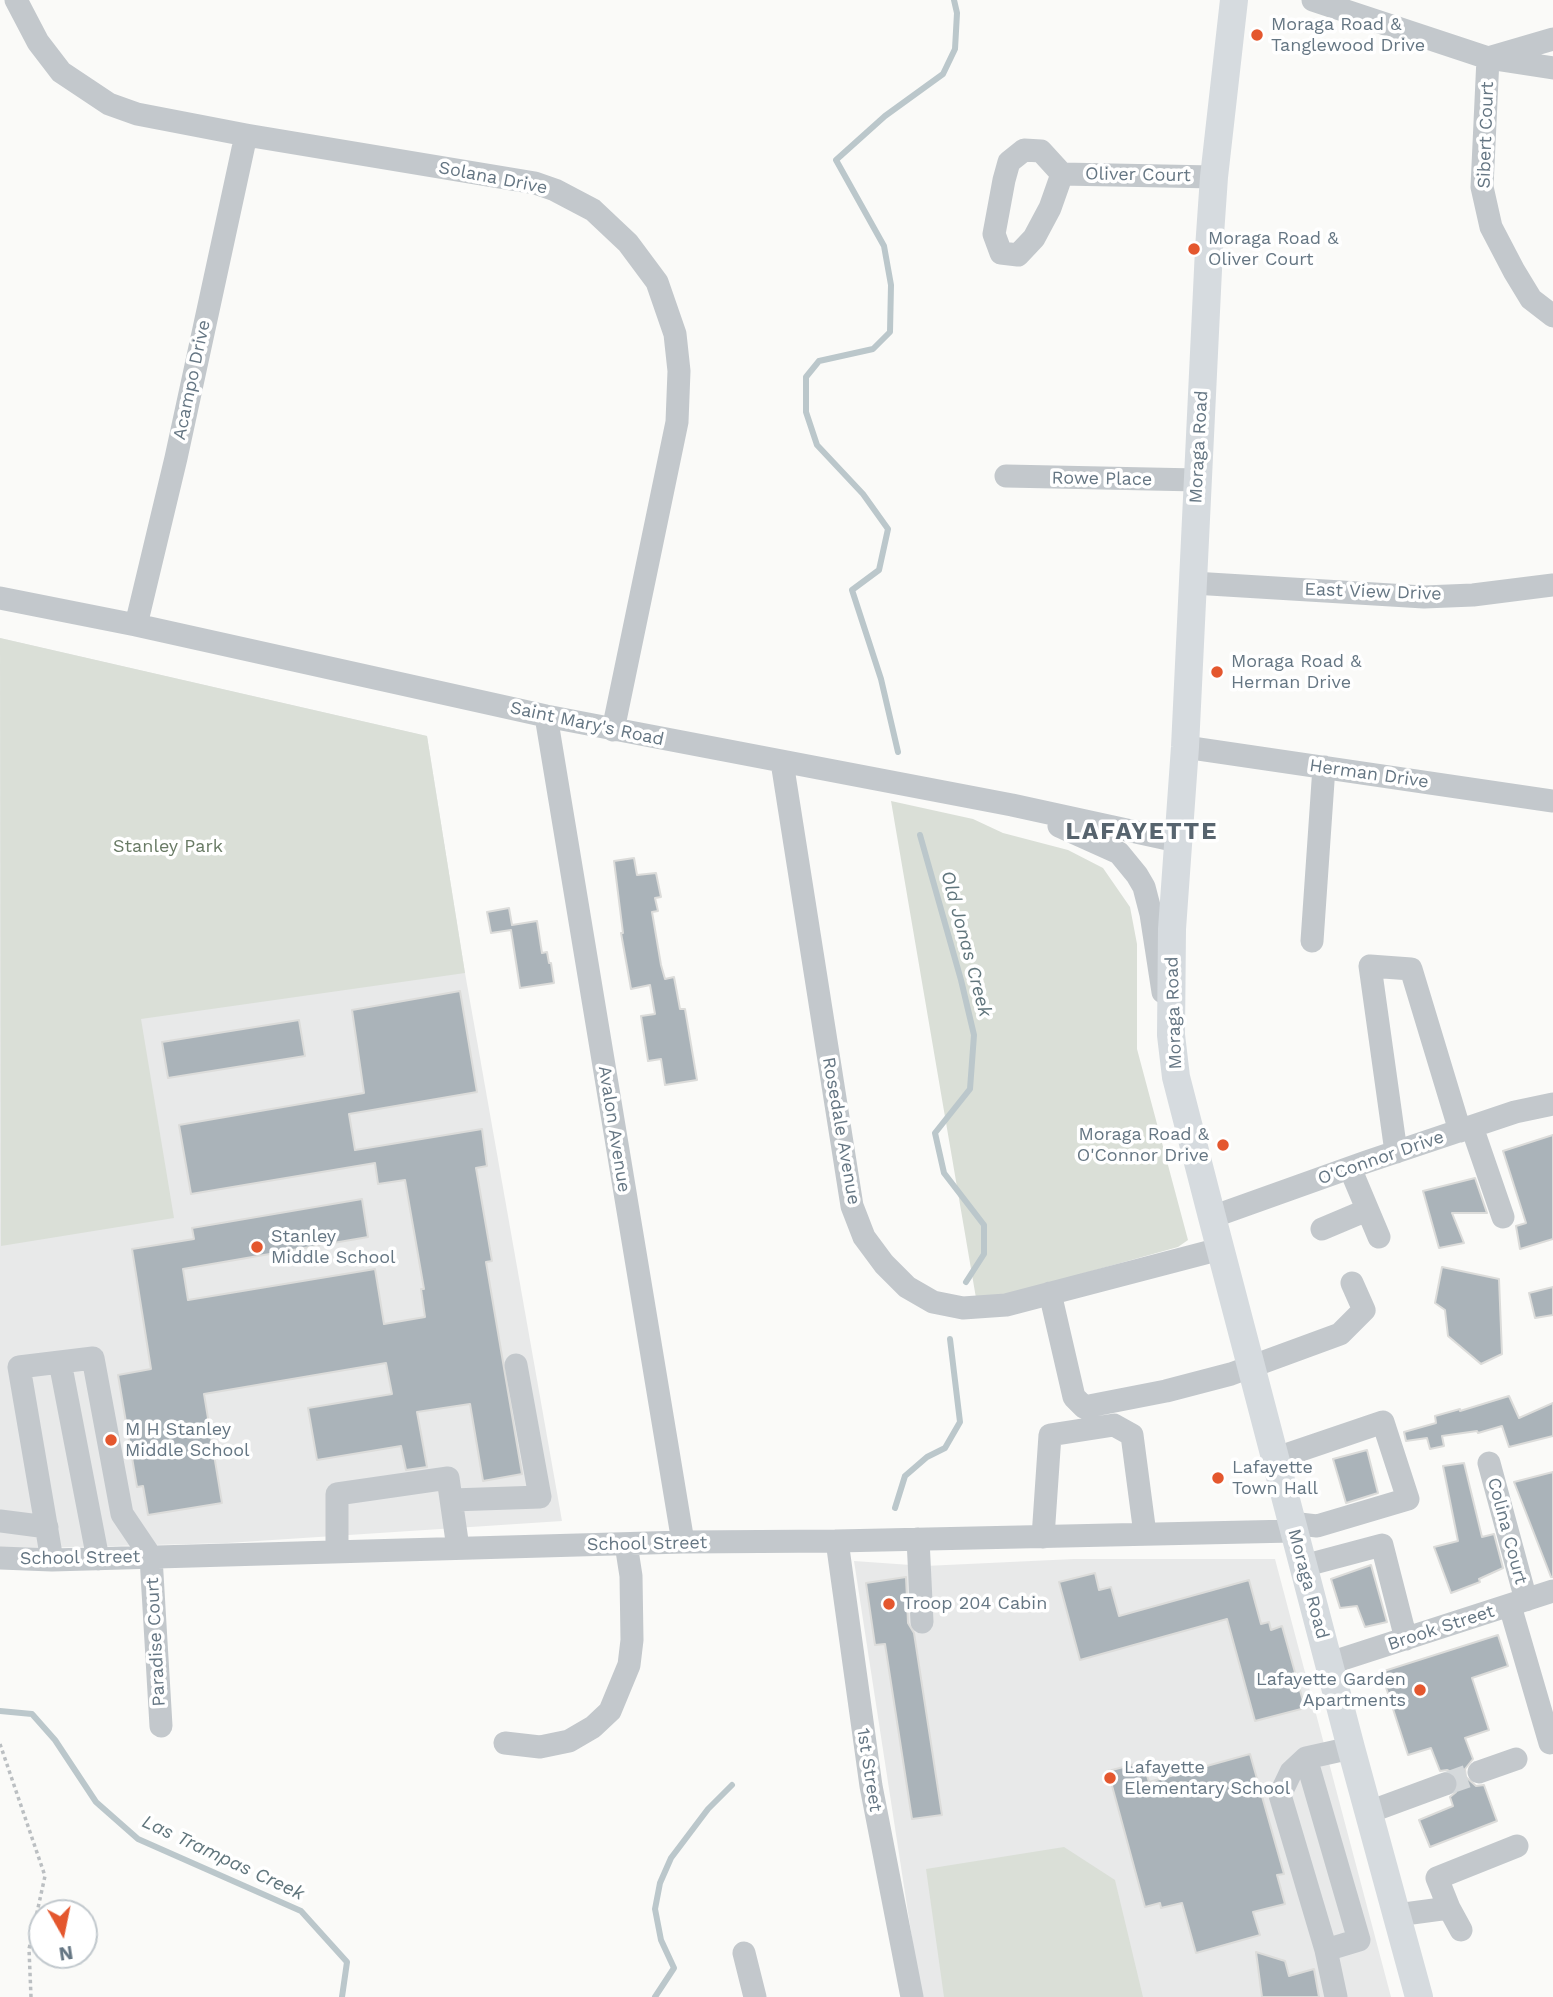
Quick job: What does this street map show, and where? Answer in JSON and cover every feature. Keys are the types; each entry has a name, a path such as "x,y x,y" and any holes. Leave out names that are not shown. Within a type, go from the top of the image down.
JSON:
{"main road":[{"name":"Moraga Road","path":"1234,0 1214,177 1185,747 1171,929 1171,1035 1176,1076 1274,1459 1419,1997"}],"street":[{"name":"Solana Drive","path":"16,0 38,42 61,72 109,104 136,114 246,135 535,183 593,210 628,243 657,282 675,334 679,371 677,422 613,730"},
{"path":"1313,0 1488,58 1553,68"},
{"path":"1488,58 1553,39"},
{"name":"Sibert Court","path":"1488,58 1482,187 1491,227 1531,299 1553,316"},
{"name":"Acampo Drive","path":"136,625 176,457 246,135"},
{"name":"Oliver Court","path":"1062,174 1214,177"},
{"name":"Rowe Place","path":"1006,476 1198,480"},
{"name":"East View Drive","path":"1193,583 1423,597 1553,585"},
{"name":"Saint Mary's Road","path":"0,598 136,625 613,730 1012,805 1177,841"},
{"name":"Avalon Avenue","path":"546,716 683,1542"},
{"name":"Herman Drive","path":"1185,747 1553,801"},
{"name":"Rosedale Avenue","path":"782,762 852,1206 864,1237 884,1264 907,1287 933,1302 963,1308 1006,1305 1220,1249"},
{"path":"1312,941 1324,767"},
{"path":"1012,805 1119,853 1138,874 1151,914 1171,1035"},
{"path":"1396,1152 1370,966 1411,968 1466,1129 1503,1217"},
{"name":"O'Connor Drive","path":"1212,1217 1515,1112 1553,1104"},
{"path":"1350,1168 1378,1237"},
{"path":"1322,1229 1367,1210"},
{"path":"1050,1293 1074,1397 1084,1407 1166,1391 1251,1368 1340,1334 1363,1310 1352,1283"},
{"path":"52,1560 19,1367 93,1358 122,1514 151,1557"},
{"path":"60,1362 98,1559"},
{"path":"452,1500 540,1497 516,1365"},
{"name":"School Street","path":"0,1558 52,1560 683,1542 1144,1534 1317,1526 1408,1499 1383,1422 1274,1459"},
{"path":"1043,1537 1050,1435 1114,1424 1132,1435 1144,1534"},
{"name":"Colina Court","path":"1489,1463 1550,1743"},
{"path":"337,1552 337,1494 448,1478 458,1548"},
{"path":"0,1521 47,1527"},
{"path":"918,1539 922,1622"},
{"name":"1st Street","path":"837,1541 871,1786 912,1997"},
{"path":"505,1743 540,1747 569,1741 593,1727 610,1710 629,1665 632,1640 631,1576 626,1544"},
{"path":"1303,1566 1382,1545 1406,1639"},
{"name":"Paradise Court","path":"151,1557 161,1726"},
{"name":"Brook Street","path":"1330,1663 1553,1591"},
{"path":"1336,1997 1326,1950 1280,1796 1291,1772 1306,1758 1351,1748"},
{"path":"1306,1758 1359,1940 1326,1950"},
{"path":"1479,1772 1516,1759"},
{"path":"1369,1812 1445,1784"},
{"path":"1461,1930 1437,1878 1517,1846"},
{"path":"1397,1915 1449,1908"},
{"path":"744,1953 755,1997"}],"path":[{"path":"0,1744 45,1876 29,1950 31,1997"}],"shaded area":[{"name":"Stanley Middle School","path":"0,638 427,736 465,973 562,1521 227,1543 0,1549"},
{"name":"Lafayette Elementary School","path":"1074,1559 1275,1559 1391,1997 921,1997 854,1561 925,1566"}],"green space":[{"name":"Stanley Park","path":"0,638 427,736 465,973 141,1019 174,1218 1,1246"},
{"path":"891,801 973,819 1003,833 1068,850 1103,868 1130,907 1137,944 1137,1049 1188,1240 1178,1247 1013,1293 976,1298"},
{"path":"1064,1847 1115,1880 1143,1997 944,1997 926,1869"}],"building":[{"path":"634,858 637,875 656,873 661,897 655,898 658,911 652,912 661,965 665,979 674,977 680,1009 685,1009 697,1080 665,1085 661,1059 648,1061 641,1016 655,1014 650,985 631,989 621,933 614,861"},
{"path":"509,908 512,925 537,921 542,953 547,952 554,983 520,988 511,930 491,933 487,912"},
{"path":"460,991 477,1092 349,1114 355,1150 482,1129 487,1166 476,1168 492,1261 486,1262 522,1474 483,1481 470,1404 417,1412 427,1467 406,1470 401,1446 317,1460 308,1408 392,1394 386,1363 204,1394 222,1503 148,1515 143,1486 137,1487 118,1375 151,1369 132,1249 194,1239 192,1228 362,1199 368,1237 183,1269 188,1300 375,1269 384,1324 425,1317 421,1289 424,1289 405,1180 378,1184 375,1163 191,1194 179,1125 364,1093 352,1010"},
{"path":"299,1020 305,1056 168,1078 162,1042"},
{"path":"1553,1135 1553,1239 1520,1249 1516,1226 1526,1223 1503,1151"},
{"path":"1475,1178 1487,1213 1452,1213 1464,1243 1439,1248 1423,1191"},
{"path":"1442,1267 1499,1279 1502,1354 1481,1364 1448,1336 1445,1310 1435,1303"},
{"path":"1553,1287 1553,1315 1535,1318 1529,1293"},
{"path":"1509,1396 1519,1418 1553,1403 1553,1436 1509,1447 1502,1426 1478,1433 1442,1436 1444,1446 1430,1449 1427,1438 1406,1441 1404,1432 1436,1423 1435,1416"},
{"path":"1367,1450 1378,1493 1346,1503 1333,1459"},
{"path":"1464,1463 1482,1537 1494,1534 1503,1568 1479,1579 1480,1582 1451,1593 1434,1547 1458,1541 1443,1466"},
{"path":"1553,1472 1553,1577 1551,1577 1514,1482"},
{"path":"1371,1565 1387,1622 1365,1627 1357,1606 1340,1608 1331,1579"},
{"path":"1095,1573 1099,1590 1111,1587 1119,1616 1249,1580 1261,1624 1269,1622 1271,1630 1282,1626 1305,1708 1255,1721 1227,1619 1080,1660 1059,1582"},
{"path":"906,1577 908,1623 914,1633 942,1815 912,1819 885,1644 875,1645 866,1583"},
{"name":"Lafayette Garden Apartments","path":"1498,1635 1508,1666 1472,1678 1489,1730 1465,1738 1473,1759 1465,1769 1466,1777 1476,1786 1484,1785 1497,1821 1430,1847 1419,1820 1453,1806 1450,1797 1456,1792 1458,1780 1447,1770 1440,1771 1431,1748 1408,1755 1381,1672"},
{"path":"1250,1754 1284,1874 1277,1875 1285,1904 1253,1912 1260,1935 1196,1953 1182,1903 1161,1908 1160,1903 1145,1907 1108,1771 1143,1762 1149,1782"},
{"path":"1256,1952 1285,1961 1289,1976 1314,1969 1319,1997 1262,1997"}],"waterway":[{"name":"Old Jonas Creek","path":"898,752 881,679 852,590 879,570 888,529 863,494 817,445 806,412 806,377 819,361 873,349 890,332 891,285 884,246 836,160 885,116 943,74 955,49 957,13 954,0"},
{"name":"Old Jonas Creek","path":"920,835 974,1035 970,1089 935,1133 944,1173 984,1225 984,1254 966,1282"},
{"name":"Old Jonas Creek","path":"895,1508 905,1476 927,1457 945,1448 960,1422 950,1339"},
{"name":"Las Trampas Creek","path":"0,1711 32,1714 55,1740 96,1802 138,1839 301,1911 347,1962 342,1997"},
{"name":"Old Jonas Creek","path":"655,1997 674,1968 661,1940 655,1909 660,1883 671,1858 708,1809 732,1785"}],"tunnel":[{"path":"1445,1784 1479,1772"}],"place":[{"name":"Moraga Road & Tanglewood Drive","path":"1257,35"},
{"name":"Moraga Road & Oliver Court","path":"1194,249"},
{"name":"Moraga Road & Herman Drive","path":"1217,672"},
{"name":"Moraga Road & O'Connor Drive","path":"1223,1145"},
{"name":"Stanley Middle School","path":"257,1247"},
{"name":"M H Stanley Middle School","path":"111,1440"},
{"name":"Lafayette Town Hall","path":"1218,1478"},
{"name":"Troop 204 Cabin","path":"889,1604"},
{"name":"Lafayette Garden Apartments","path":"1420,1690"},
{"name":"Lafayette Elementary School","path":"1110,1778"}],"district":[{"name":"LAFAYETTE","path":"1142,832"}]}
